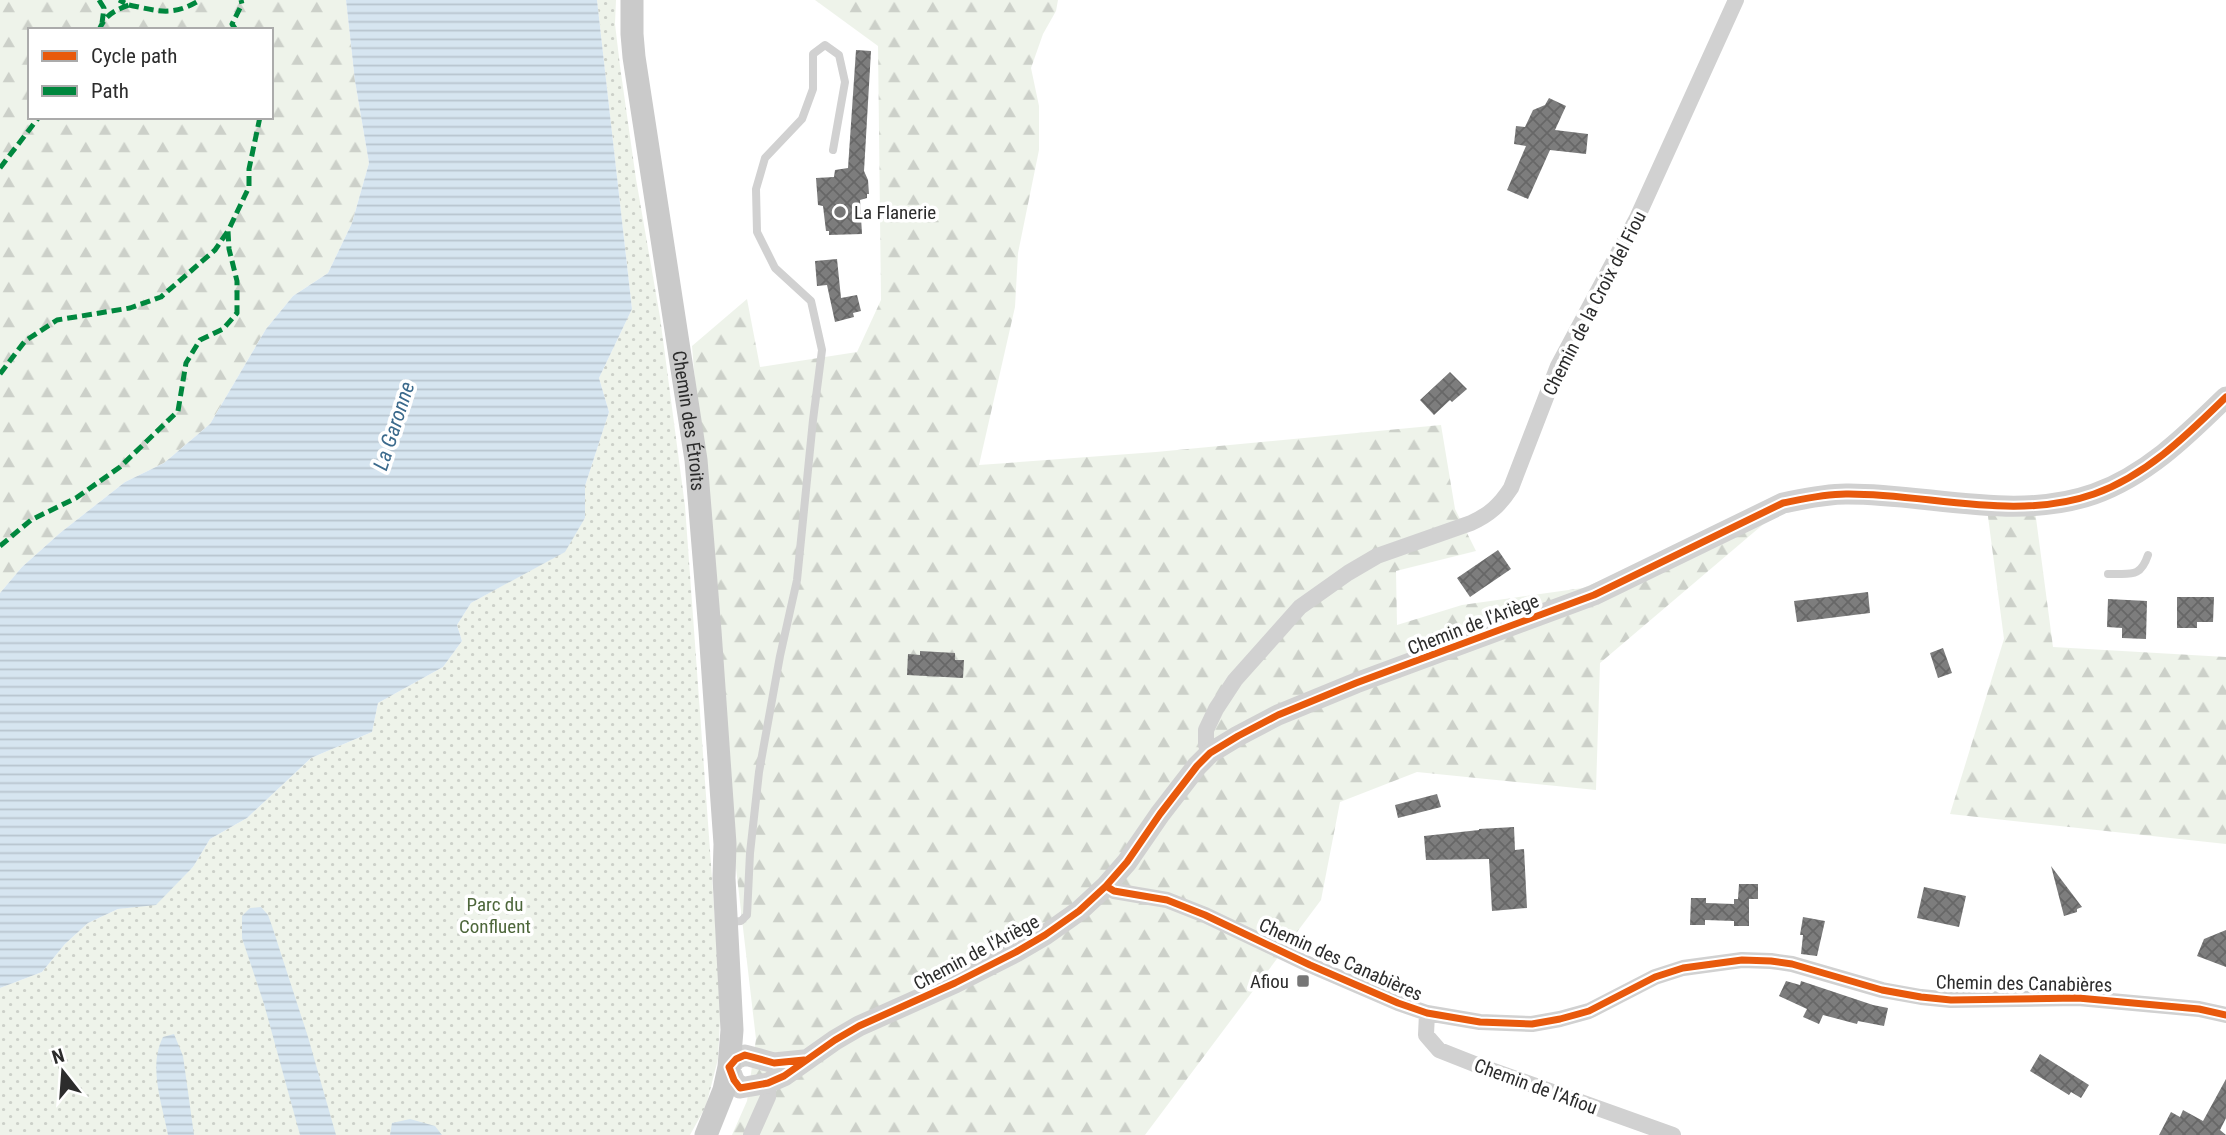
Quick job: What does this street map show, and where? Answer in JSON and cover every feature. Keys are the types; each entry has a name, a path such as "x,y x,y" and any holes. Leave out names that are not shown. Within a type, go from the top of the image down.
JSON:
{"main road":[{"name":"Chemin des Étroits","path":"632,0 634,57 696,460 732,922 746,1000 737,1061 740,1087 722,1135"},
{"name":"Chemin des Étroits","path":"706,1135 737,1061"}],"street":[{"name":"Chemin de la Croix del Fiou","path":"1210,753 1206,745 1206,730 1216,709 1235,680 1300,607 1377,555 1464,526 1485,516 1501,503 1511,488 1558,366 1637,218 1736,0"},
{"name":"Chemin de l'Ariège","path":"740,1087 771,1073 784,1076 804,1060 859,1026 955,984 1016,952 1079,911 1127,862 1185,781 1210,753 1278,715 1356,683 1594,595 1783,503 1845,494 1984,505 2028,505 2097,493 2127,479 2158,459 2226,397"},
{"name":"Chemin des Canabières","path":"1106,886 1114,891 1167,900 1205,915 1310,965 1427,1013 1480,1022 1532,1024 1560,1019 1589,1010 1655,977 1683,968 1742,960 1792,964 1882,990 1921,997 1951,1000 2078,998 2199,1009 2226,1015"},
{"name":"Chemin de l'Afiou","path":"1427,1013 1426,1035 1439,1049 1670,1135"},
{"path":"737,1061 771,1073 768,1097 751,1135"}],"lane":[{"path":"732,922 741,921 747,915 750,853 760,772 779,656 797,580 822,349 811,301 775,268 757,232 756,189 765,159 802,119 813,89 813,54 825,45 839,55 845,82 833,150"},
{"path":"2108,574 2135,573 2144,568 2148,555"}],"green space":[{"path":"0,0 346,0 355,81 369,163 352,223 328,273 293,296 266,329 210,424 164,463 125,482 22,567 0,593"},
{"name":"Parc du Confluent","path":"597,0 616,0 615,24 620,66 660,317 685,506 721,1002 718,1059 706,1106 690,1135 0,1135 0,988 42,972 65,944 88,923 118,909 156,904 193,867 210,839 247,818 311,758 372,732 378,703 443,667 462,641 457,625 471,603 564,552 585,518 585,486 609,412 599,378 632,309"},
{"path":"815,0 1058,0 1056,11 1043,34 1031,68 1039,106 1039,150 1018,253 1015,307 979,465 1156,452 1441,425 1455,509 1476,551 1396,571 1397,625 1462,605 1583,588 1794,498 1600,663 1596,790 1417,772 1340,802 1321,900 1145,1135 732,1135 747,1101 756,1039 736,868 692,346 747,299 760,367 857,352 881,300 878,46"},
{"path":"2034,503 2053,647 2226,657 2226,844 1950,814 2004,639 1987,509"}],"water":[{"name":"La Garonne","path":"346,0 597,0 632,309 599,378 609,412 585,486 585,518 565,552 471,603 457,625 462,641 443,667 378,703 372,732 311,758 247,818 210,839 193,867 156,905 118,909 88,923 65,944 42,972 0,988 0,593 22,567 60,533 125,482 164,463 210,424 266,329 293,296 328,273 352,223 369,163 355,81"},
{"path":"261,907 272,926 336,1135 300,1135 264,1004 242,938 242,916 250,908"},
{"path":"174,1034 183,1056 194,1135 168,1135 160,1098 156,1073 159,1049 163,1037"},
{"path":"410,1119 435,1126 442,1135 390,1135 392,1123"}],"building":[{"path":"856,50 871,51 864,171 869,194 867,198 860,200 862,234 829,235 829,231 826,231 823,206 818,205 816,178 834,177 835,170 848,168"},
{"path":"1549,98 1566,106 1555,130 1588,134 1586,154 1550,150 1528,199 1507,190 1526,146 1514,144 1516,126 1525,127 1533,110 1545,105"},
{"path":"837,259 841,298 857,295 861,311 853,313 854,317 835,322 827,285 817,286 815,261"},
{"path":"1450,372 1467,389 1434,415 1420,400"},
{"path":"1498,550 1511,569 1470,597 1457,578"},
{"path":"1868,592 1870,613 1797,622 1794,601"},
{"path":"2177,597 2214,597 2213,622 2197,622 2197,628 2177,628"},
{"path":"2108,599 2147,601 2146,639 2122,638 2122,628 2107,627"},
{"path":"1943,648 1952,673 1938,678 1930,653"},
{"path":"920,651 955,653 955,660 964,660 963,678 907,675 908,654 920,655"},
{"path":"1437,794 1441,807 1398,818 1395,805"},
{"path":"1514,827 1515,850 1524,849 1527,908 1492,911 1489,859 1426,860 1424,836"},
{"path":"2051,866 2082,907 2077,909 2077,912 2064,916"},
{"path":"1739,884 1758,884 1758,899 1738,899"},
{"path":"1924,887 1966,896 1959,927 1917,918"},
{"path":"1691,898 1706,898 1706,903 1734,904 1734,899 1749,899 1749,926 1734,926 1734,921 1705,920 1705,925 1690,925"},
{"path":"1803,917 1825,921 1817,956 1801,954"},
{"path":"2226,930 2226,967 2197,956 2204,939"},
{"path":"1786,981 1800,985 1801,981 1888,1008 1884,1026 1858,1021 1857,1024 1823,1015 1819,1024 1803,1017 1807,1009 1779,996"},
{"path":"2040,1054 2089,1085 2081,1098 2071,1092 2069,1095 2030,1071"},
{"path":"2226,1079 2226,1118 2220,1130 2226,1135 2159,1135 2171,1112 2180,1117 2183,1110 2203,1121"}],"marked path":[{"path":"99,0 104,8 102,23"},
{"path":"100,28 111,14 129,5 119,0"},
{"path":"129,5 157,11 173,11 200,0"},
{"path":"235,28 232,24 242,4 241,0"},
{"path":"0,168 37,119"},
{"path":"0,546 31,520 76,498 120,467 178,411 186,363 200,340 223,329 237,313 237,281 229,249 228,231 249,187 249,169 260,119"},
{"path":"0,374 25,341 57,320 130,308 161,297 215,250 228,231"}],"cycle path":[{"path":"804,1060 774,1063 745,1055 736,1059 729,1067 740,1088 768,1083 784,1076 859,1026 955,983 1045,935 1079,911 1106,886 1127,862 1197,766 1210,753 1278,715 1356,683 1594,595 1783,503 1846,494 2033,506 2094,494 2149,465 2226,397"},
{"path":"1106,886 1114,891 1167,900 1205,915 1398,1003 1427,1013 1480,1022 1532,1024 1560,1019 1589,1011 1655,977 1683,968 1742,960 1792,964 1882,990 1921,997 1951,1000 2078,998 2199,1009 2226,1015"}],"place":[{"name":"La Flanerie","path":"840,212"},
{"name":"Afiou","path":"1303,981"}]}
